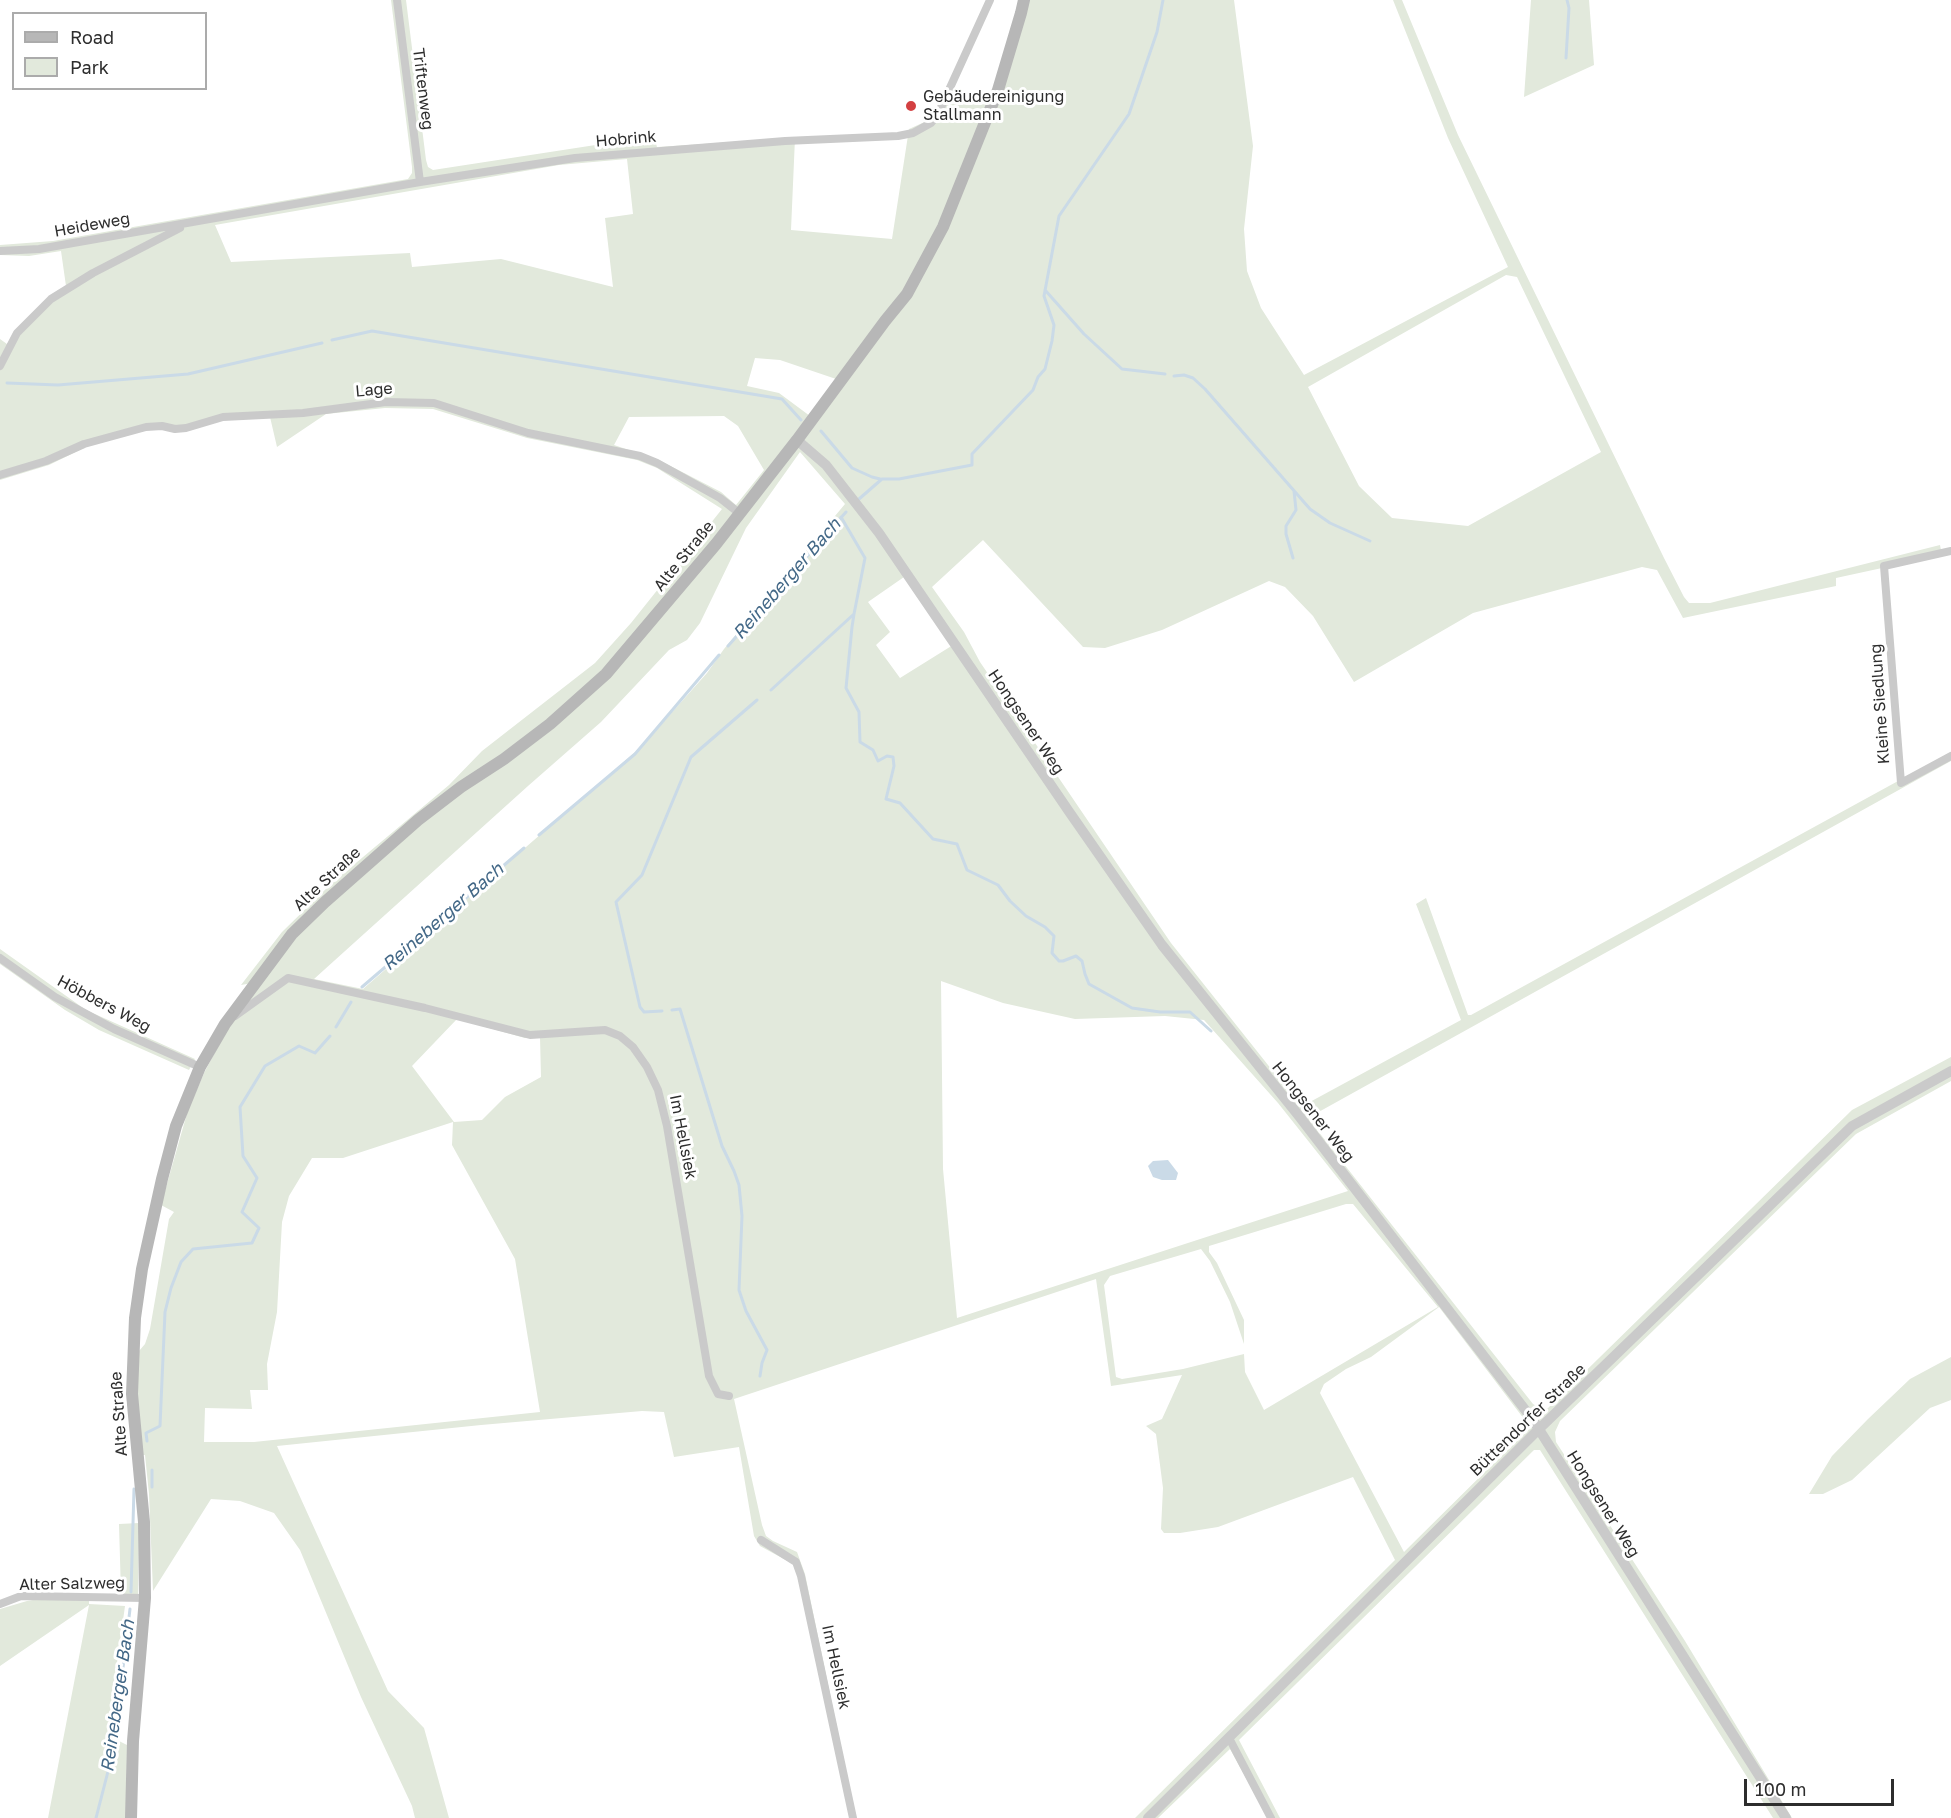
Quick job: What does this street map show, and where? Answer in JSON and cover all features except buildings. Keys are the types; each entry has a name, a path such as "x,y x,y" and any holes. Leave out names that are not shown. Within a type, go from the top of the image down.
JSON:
{"main road":[{"name":"Alte Straße","path":"131,1818 134,1732 145,1598 144,1522 132,1394 135,1318 142,1269 162,1179 176,1126 200,1067 225,1024 292,934 418,820 550,724 606,674 695,569 797,440 907,294 943,227 998,90 1024,0"}],"street":[{"name":"Triftenweg","path":"397,0 420,182"},
{"name":"Hobrink","path":"188,224 420,182 575,158 785,141 898,136 913,133 931,123 938,114 990,0"},
{"name":"Heideweg","path":"0,251 39,249 188,224"},
{"path":"0,366 17,333 51,299 93,273 188,224"},
{"name":"Lage","path":"0,475 46,461 84,444 146,427 186,428 223,417 303,414 386,402 434,403 528,433 640,456 720,498 739,513"},
{"name":"Hongsener Weg","path":"797,440 826,465 879,533 1076,823 1167,951 1299,1116 1539,1429 1786,1818"},
{"name":"Kleine Siedlung","path":"1951,551 1884,566 1901,783 1951,756"},
{"name":"Höbbers Weg","path":"0,958 55,998 114,1029 200,1067"},
{"name":"Alte Straße","path":"225,1024 288,978 471,1020"},
{"name":"Im Hellsiek","path":"471,1020 530,1035 605,1030 620,1036 633,1047 647,1067 658,1090 667,1126 709,1376 718,1394 729,1396"},
{"name":"Büttendorfer Straße","path":"1148,1818 1539,1429 1852,1126 1951,1071"},
{"name":"Im Hellsiek","path":"761,1540 796,1562 801,1576 853,1818"},
{"name":"Alter Salzweg","path":"0,1604 21,1596 145,1598"},
{"path":"1228,1738 1271,1818"}],"green space":[{"path":"391,0 406,0 426,160 428,167 433,170 654,136 657,147 795,138 791,230 892,239 909,129 929,120 952,87 996,100 1025,0 1234,0 1253,146 1244,229 1247,271 1261,308 1304,375 1508,267 1448,138 1393,0 1402,0 1458,135 1664,558 1689,603 1710,603 1940,545 1942,555 1836,578 1836,586 1683,618 1657,570 1642,567 1473,613 1354,682 1313,616 1285,587 1269,581 1162,630 1105,648 1083,647 983,540 932,587 964,632 980,662 1171,943 1299,1104 1308,1103 1461,1020 1416,904 1426,898 1468,1015 1471,1015 1951,752 1951,761 1315,1114 1312,1118 1314,1126 1533,1404 1542,1409 1548,1408 1852,1110 1951,1057 1951,1081 1856,1134 1560,1421 1555,1432 1556,1442 1685,1641 1792,1818 1773,1818 1540,1450 1534,1450 1239,1740 1280,1818 1268,1818 1230,1749 1158,1818 1135,1818 1395,1560 1353,1477 1218,1527 1164,1533 1161,1529 1163,1488 1156,1434 1146,1426 1162,1419 1182,1375 1111,1386 1096,1279 734,1399 766,1536 797,1552 805,1574 856,1818 798,1576 793,1564 760,1546 754,1536 739,1447 674,1457 664,1412 642,1411 481,1425 277,1446 388,1691 424,1728 449,1818 415,1818 412,1806 361,1697 300,1550 274,1513 240,1501 211,1499 153,1591 145,1455 133,1455 139,1351 145,1344 150,1329 169,1219 174,1212 161,1205 188,1110 205,1071 228,1028 258,982 241,985 282,932 332,883 449,785 482,751 595,663 631,623 722,509 657,468 637,460 527,438 433,409 385,408 326,414 277,447 270,417 224,420 146,430 88,446 49,465 0,480 0,339 7,344 66,286 61,251 29,256 0,255 0,245 53,241 408,179 412,173","holes":["627,159 633,214 605,218 613,287 501,259 412,267 410,253 231,262 215,225 559,165","1506,275 1517,277 1601,452 1468,526 1392,518 1359,486 1308,387","755,358 780,360 839,380 810,416 779,393 747,386","724,416 738,426 764,470 736,505 721,492 659,460 614,445 629,417","800,452 845,504 724,649 707,673 642,746 363,989 314,979 601,722 669,650 687,640 700,623 746,528","904,577 953,645 900,678 876,645 890,632 868,602","941,981 1003,1003 1075,1019 1165,1016 1204,1020 1278,1103 1348,1191 957,1318 943,1169","457,1019 525,1038 540,1037 541,1077 505,1097 482,1120 454,1122 412,1066","453,1122 452,1145 515,1259 540,1412 254,1442 204,1442 205,1408 252,1409 250,1390 268,1390 267,1364 277,1312 282,1222 289,1196 312,1158 343,1158","1346,1204 1353,1204 1438,1307 1264,1410 1245,1372 1244,1354 1183,1369 1122,1379 1116,1377 1104,1285 1110,1276 1201,1249 1210,1261 1230,1302 1244,1344 1244,1320 1217,1263 1209,1252 1209,1246","1439,1307 1524,1419 1525,1429 1511,1446 1404,1552 1320,1393 1324,1384 1346,1369 1371,1357"]},
{"path":"1531,0 1589,0 1594,65 1524,97"},
{"path":"0,949 86,1010 195,1059 189,1070 99,1030 65,1010 0,964"},
{"path":"1951,1357 1951,1400 1930,1408 1852,1480 1823,1494 1809,1494 1832,1456 1868,1419 1910,1379"},
{"path":"139,1523 138,1594 121,1594 119,1524"},
{"path":"39,1599 89,1600 89,1604 125,1606 107,1735 127,1745 126,1818 48,1818 89,1605 0,1666 0,1609"}],"water":[{"path":"1168,1160 1178,1173 1176,1180 1162,1180 1153,1177 1148,1166 1153,1161"}],"waterway":[{"name":"Reineberger Bach","path":"859,499 882,479 899,479 972,465 972,454 1033,390 1038,377 1045,369 1052,341 1054,325 1044,296 1059,216 1129,114 1157,32 1163,0"},
{"path":"1566,58 1569,8 1567,0"},
{"path":"1045,290 1084,334 1122,369 1165,374"},
{"path":"332,340 372,331 782,399 801,420"},
{"path":"7,383 58,385 188,374 322,343"},
{"path":"1174,376 1184,375 1193,378 1205,389 1310,509 1330,523 1370,541"},
{"path":"821,431 852,468 880,479"},
{"path":"1293,558 1286,526 1296,510 1294,491"},
{"name":"Reineberger Bach","path":"728,646 846,512"},
{"path":"771,690 854,614 865,558 841,517"},
{"path":"854,614 846,688 859,712 860,742 873,750 878,761 887,756 893,757 894,766 886,799 900,803 933,839 957,844 967,870 998,885 1010,901 1026,916 1045,927 1054,936 1052,953 1059,961 1076,956 1082,961 1089,984 1132,1008 1160,1012 1190,1012 1211,1031"},
{"name":"Reineberger Bach","path":"539,835 635,754 719,655"},
{"path":"662,1011 644,1012 640,1007 616,902 642,875 691,757 757,700"},
{"name":"Reineberger Bach","path":"362,987 524,848"},
{"name":"Reineberger Bach","path":"336,1027 351,1002"},
{"path":"672,1010 680,1009 722,1146 739,1185 742,1216 739,1290 746,1311 767,1350 760,1376"},
{"name":"Reineberger Bach","path":"147,1441 146,1433 160,1426 165,1312 181,1262 193,1249 252,1243 259,1228 242,1212 257,1178 243,1156 240,1107 265,1066 299,1046 315,1053 330,1036"},
{"name":"Reineberger Bach","path":"152,1470 152,1487"},
{"name":"Reineberger Bach","path":"131,1592 134,1489"},
{"name":"Reineberger Bach","path":"96,1818 113,1752 130,1609"}],"place":[{"name":"Gebäudereinigung Stallmann","path":"911,106"}]}
